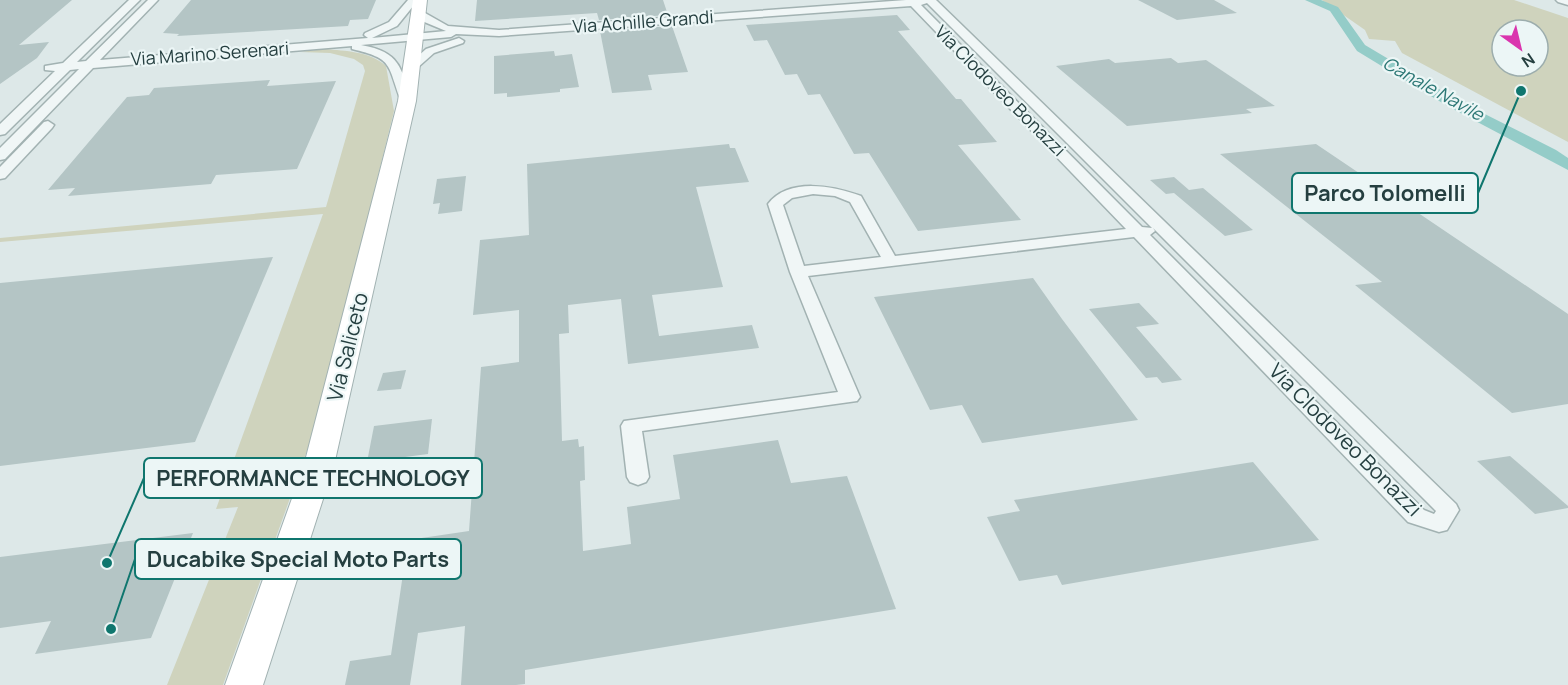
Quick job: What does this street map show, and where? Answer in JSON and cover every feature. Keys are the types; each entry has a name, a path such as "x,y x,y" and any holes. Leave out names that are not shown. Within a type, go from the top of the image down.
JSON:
{"main road":[{"name":"Via Saliceto","path":"244,685 319,465 407,101 417,4"}],"street":[{"path":"1562,0 1568,2"},
{"name":"Via Achille Grandi","path":"415,39 745,11 921,1"},
{"name":"Via Clodoveo Bonazzi","path":"921,1 1163,229 1448,510 1439,524 1416,516 1140,232 921,1"},
{"path":"0,131 100,34 126,3"},
{"path":"0,115 84,35 126,3"},
{"name":"Via Marino Serenari","path":"0,156 123,31 154,3"},
{"name":"Via Achille Grandi","path":"417,4 427,22 436,26 479,34"},
{"name":"Via Marino Serenari","path":"348,44 393,24 417,4"},
{"path":"84,35 100,34"},
{"name":"Via Achille Grandi","path":"412,67 430,51 479,34"},
{"name":"Via Marino Serenari","path":"49,68 415,39"},
{"name":"Via Marino Serenari","path":"348,44 376,50 388,56 393,62 407,101"},
{"name":"Via Marino Serenari","path":"0,175 68,104 62,93"},
{"path":"638,477 631,426 850,397 798,272 775,204 787,195 813,190 837,192 856,199 891,262"},
{"path":"798,272 1163,229"}],"green space":[{"path":"1322,0 1514,0 1568,18 1568,142 1402,53 1395,41 1369,39 1365,30"},
{"path":"325,49 365,55 386,66 394,111 341,326 308,448 223,685 167,685 238,507 216,509 323,214 0,242 0,238 326,207 365,71 363,65 354,59 330,53 300,52"}],"building":[{"path":"0,0 72,0 19,45 49,42 37,58 0,84"},
{"path":"191,0 376,0 368,19 350,20 348,26 177,36 179,34 163,33"},
{"path":"477,0 663,0 668,15 599,20 597,13 475,21"},
{"path":"1138,0 1214,0 1237,13 1177,20"},
{"path":"897,15 910,30 898,31 956,99 961,99 997,142 958,145 1021,220 918,231 869,153 854,154 820,94 808,95 797,74 785,75 767,40 754,41 746,25"},
{"path":"672,26 688,72 648,75 652,90 612,93 600,31"},
{"path":"554,51 555,56 572,54 579,87 560,89 560,92 507,97 507,93 494,94 494,56"},
{"path":"1171,58 1178,63 1206,60 1275,106 1246,109 1252,113 1127,126 1056,66 1109,59 1115,63"},
{"path":"270,80 267,86 336,81 297,169 216,175 211,184 68,196 75,188 48,190 127,97 149,95 154,88"},
{"path":"729,144 730,148 735,148 749,182 696,187 723,287 652,295 659,336 752,325 759,348 628,364 621,299 568,305 569,333 559,334 562,441 578,439 579,447 584,446 585,480 580,481 583,551 631,544 627,507 680,499 673,455 778,440 791,483 847,476 896,609 525,670 525,684 516,685 461,685 465,626 418,633 410,685 345,685 350,661 391,655 408,540 469,531 481,367 519,362 519,310 473,315 480,240 529,235 527,164"},
{"path":"1316,144 1568,314 1568,404 1512,413 1355,285 1382,282 1220,154"},
{"path":"466,176 462,211 438,214 440,203 433,204 437,179"},
{"path":"1174,177 1189,190 1203,188 1253,230 1225,236 1174,193 1166,194 1150,180"},
{"path":"273,257 195,442 0,466 0,283"},
{"path":"1033,278 1138,420 982,443 962,405 930,410 874,297"},
{"path":"1139,303 1159,324 1136,327 1182,380 1162,383 1157,377 1146,378 1089,309"},
{"path":"406,370 401,389 377,391 383,373"},
{"path":"432,419 428,454 367,462 374,426"},
{"path":"1510,456 1568,508 1535,514 1477,461"},
{"path":"1253,462 1319,540 1062,585 1057,575 1019,581 987,517 1020,511 1014,500"},
{"path":"193,533 151,638 35,654 51,621 0,628 0,557"}],"waterway":[{"name":"Canale Navile","path":"1311,0 1334,9 1361,48 1454,104 1550,153 1568,165"}],"place":[{"name":"Parco Tolomelli","path":"1521,91"},
{"name":"PERFORMANCE TECHNOLOGY","path":"107,563"},
{"name":"Ducabike Special Moto Parts","path":"111,629"}]}
